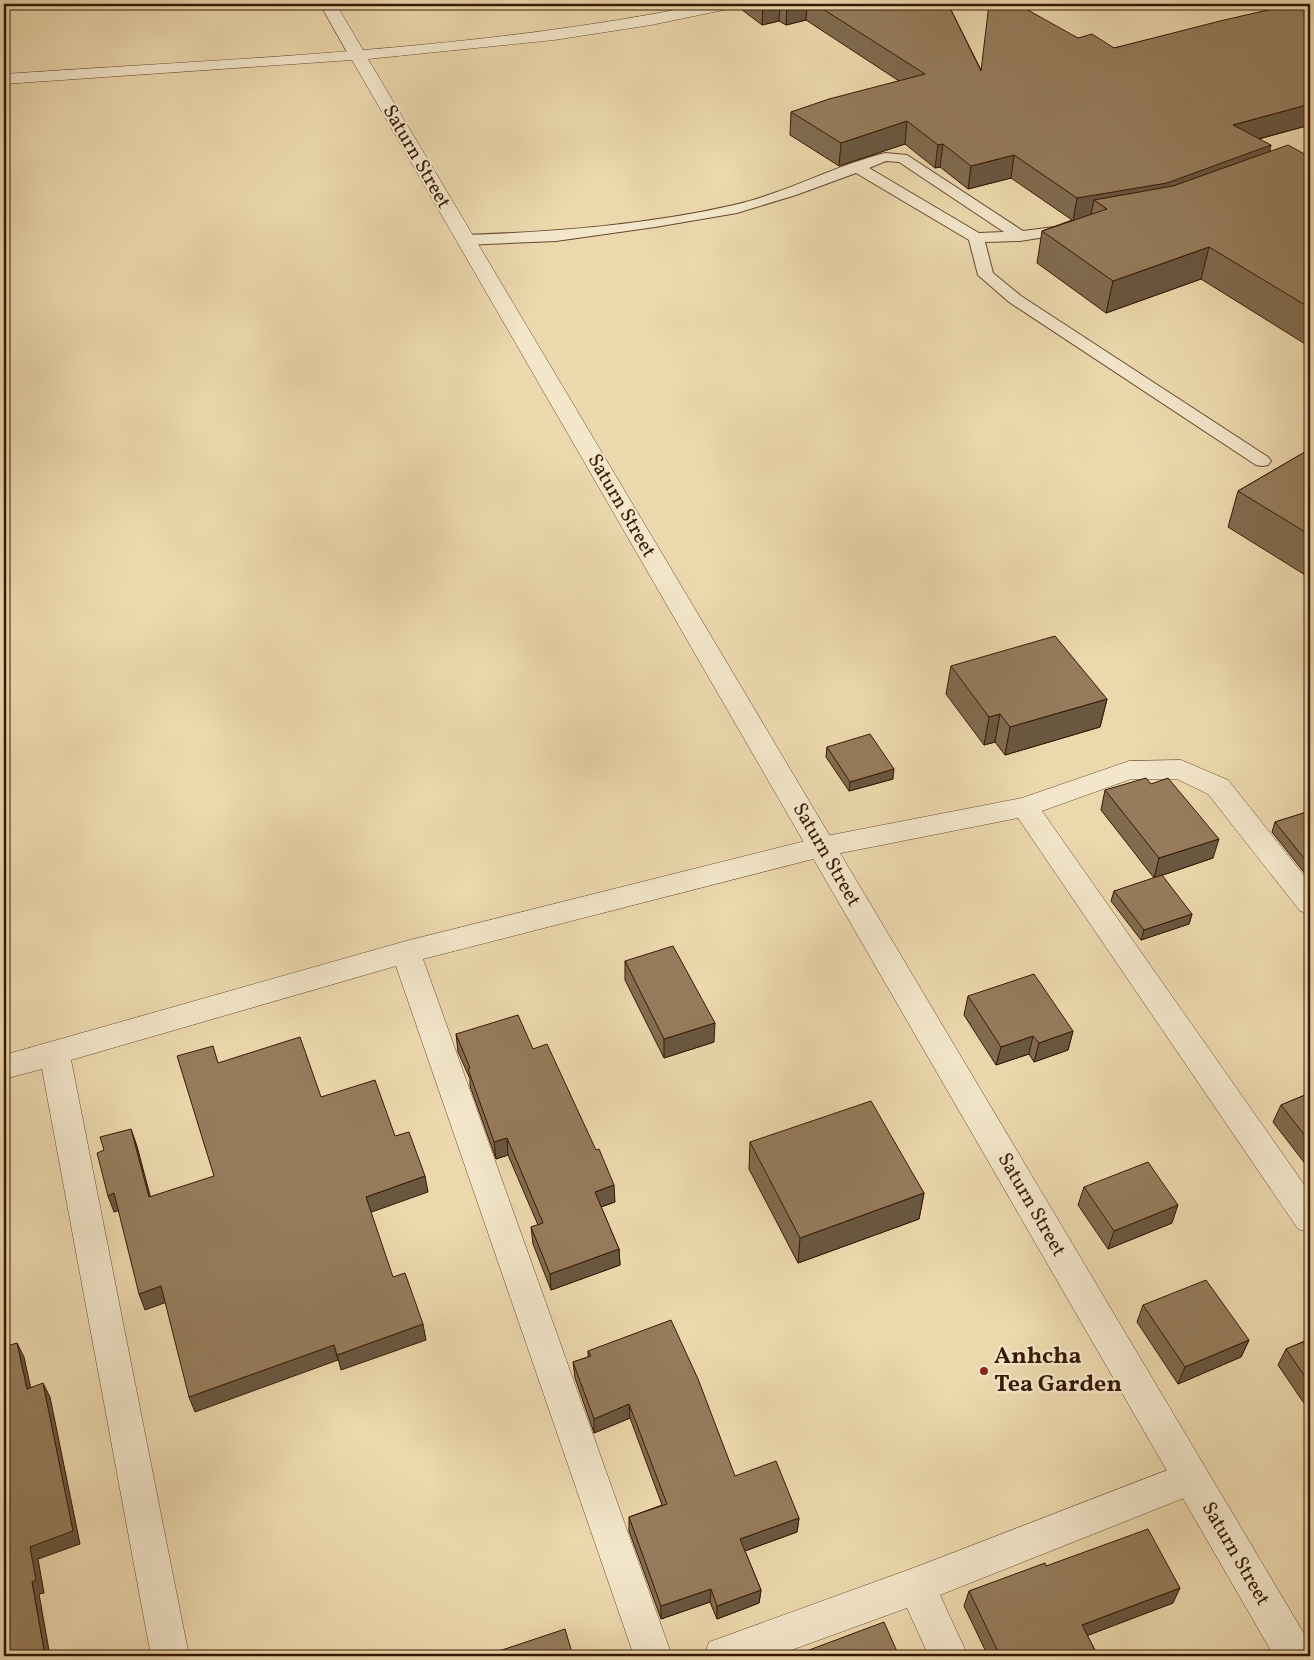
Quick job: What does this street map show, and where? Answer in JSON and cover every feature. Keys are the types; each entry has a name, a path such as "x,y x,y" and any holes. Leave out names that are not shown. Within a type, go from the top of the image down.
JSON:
{"street":[{"name":"Saturn Street","path":"328,4 1295,1656"},
{"path":"4,79 357,55 600,29 722,4"},
{"path":"4,1066 406,952 821,847 1025,807 1129,770 1181,768 1218,787 1310,903"},
{"path":"1025,807 1310,1219"},
{"path":"406,952 653,1656"},
{"path":"54,1052 170,1656"},
{"path":"723,1656 916,1586 1191,1478"},
{"path":"916,1586 949,1656"}],"lane":[{"path":"465,240 556,236 655,223 737,209 791,192 885,157 902,158 1020,236"},
{"path":"857,168 976,238 1020,236 1086,226"},
{"path":"976,238 986,275 1014,299 1262,461"}],"building":[{"path":"815,4 948,4 981,71 989,4 1017,4 1078,38 1092,34 1114,48 1294,4 1310,4 1310,104 1233,125 1271,145 1167,183 1077,198 1014,155 971,166 943,144 938,145 907,121 841,143 791,112 829,99 925,74"},
{"path":"1288,145 1310,157 1310,308 1209,247 1113,281 1042,231 1107,209 1094,200 1173,186"},
{"path":"1310,449 1310,535 1238,491"},
{"path":"1055,636 1107,699 1010,727 1000,714 989,717 951,666"},
{"path":"870,734 894,769 850,782 827,747"},
{"path":"1146,778 1151,784 1168,778 1219,839 1159,858 1105,790"},
{"path":"1310,811 1310,866 1275,822"},
{"path":"1162,875 1192,914 1144,930 1114,891"},
{"path":"673,946 715,1023 664,1039 625,961"},
{"path":"1034,974 1073,1031 1039,1043 1033,1036 1001,1047 968,996"},
{"path":"518,1015 533,1049 547,1044 596,1150 599,1149 614,1185 595,1192 619,1249 550,1274 531,1227 543,1223 507,1138 494,1142 468,1069 470,1068 456,1034"},
{"path":"300,1037 321,1097 375,1080 395,1136 409,1132 425,1176 366,1197 393,1277 405,1273 423,1324 337,1355 334,1345 189,1397 161,1286 139,1294 114,1193 108,1196 97,1153 104,1150 100,1137 131,1129 149,1197 214,1176 177,1056 213,1046 218,1063"},
{"path":"1310,1093 1310,1142 1281,1105"},
{"path":"871,1101 924,1193 800,1238 750,1142"},
{"path":"1148,1162 1178,1205 1114,1231 1084,1187"},
{"path":"1206,1280 1249,1340 1185,1367 1143,1305"},
{"path":"671,1320 698,1379 735,1476 776,1461 799,1518 740,1539 761,1590 717,1606 711,1589 661,1606 629,1517 667,1504 629,1404 594,1419 573,1362 591,1356 588,1351"},
{"path":"1310,1339 1310,1384 1286,1349"},
{"path":"17,1343 27,1389 43,1383 73,1531 30,1547 36,1580 32,1582 45,1656 4,1656 4,1347"},
{"path":"1148,1529 1180,1588 1082,1625 1098,1656 1000,1656 969,1591 1045,1563 1046,1566"},
{"path":"884,1622 899,1656 793,1656"},
{"path":"565,1629 573,1656 484,1656"}],"place":[{"name":"Anhcha Tea Garden","path":"984,1371"}]}
